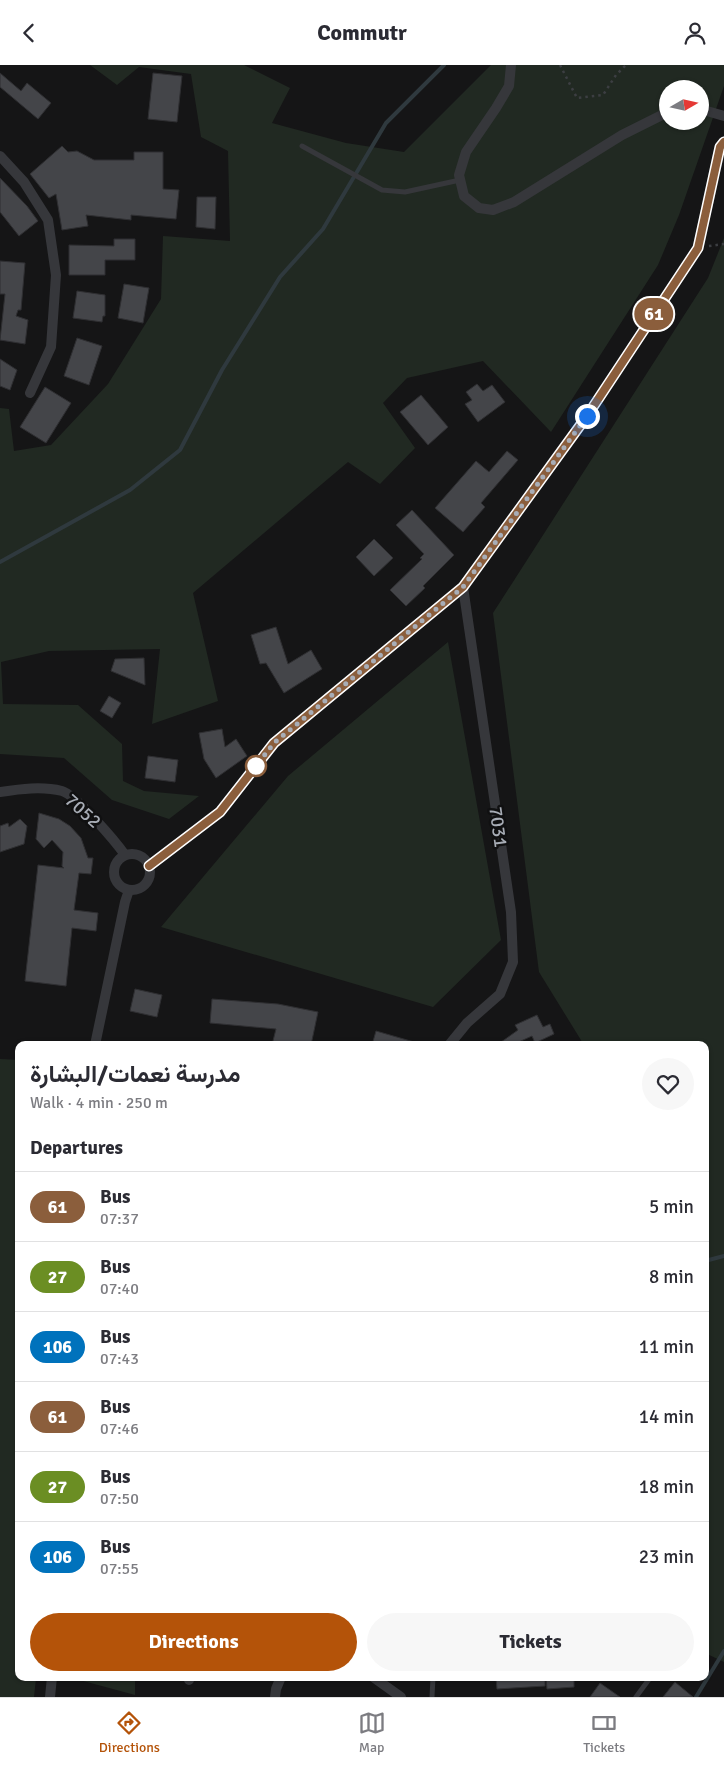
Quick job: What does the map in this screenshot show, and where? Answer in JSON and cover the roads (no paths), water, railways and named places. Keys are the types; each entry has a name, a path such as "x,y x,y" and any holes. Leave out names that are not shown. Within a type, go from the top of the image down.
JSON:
{"street":[{"path":"511,65 508,86 496,109 466,153 459,175 464,196 479,208 494,211 514,202 622,135 659,116"},
{"path":"709,112 724,116"},
{"path":"149,866 220,812 274,743 463,587 587,416 698,248 720,147 724,142"},
{"path":"0,156 24,182 48,220 56,275 51,347 30,393"},
{"name":"7031","path":"452,1041 467,1023 500,994 513,962 511,912 463,587"},
{"name":"7052","path":"0,792 31,788 64,791 82,807 119,846 125,855"},
{"path":"125,855 140,855 149,866 149,878 146,883 135,890 129,890 119,884 114,875 116,863 125,855"},
{"path":"96,1041 129,890"},
{"path":"50,1697 52,1681"},
{"path":"275,1697 279,1681"},
{"path":"379,1681 401,1697"}],"lane":[{"path":"302,146 382,190 405,192 460,180"},
{"path":"432,1681 432,1697"},
{"path":"636,1697 648,1681"}],"waterway":[{"path":"0,562 130,490 180,450 222,370 280,277 323,229 386,123 444,65"},
{"path":"709,1260 724,1256"},
{"path":"709,1676 724,1651"},
{"path":"696,1697 706,1681"}]}
